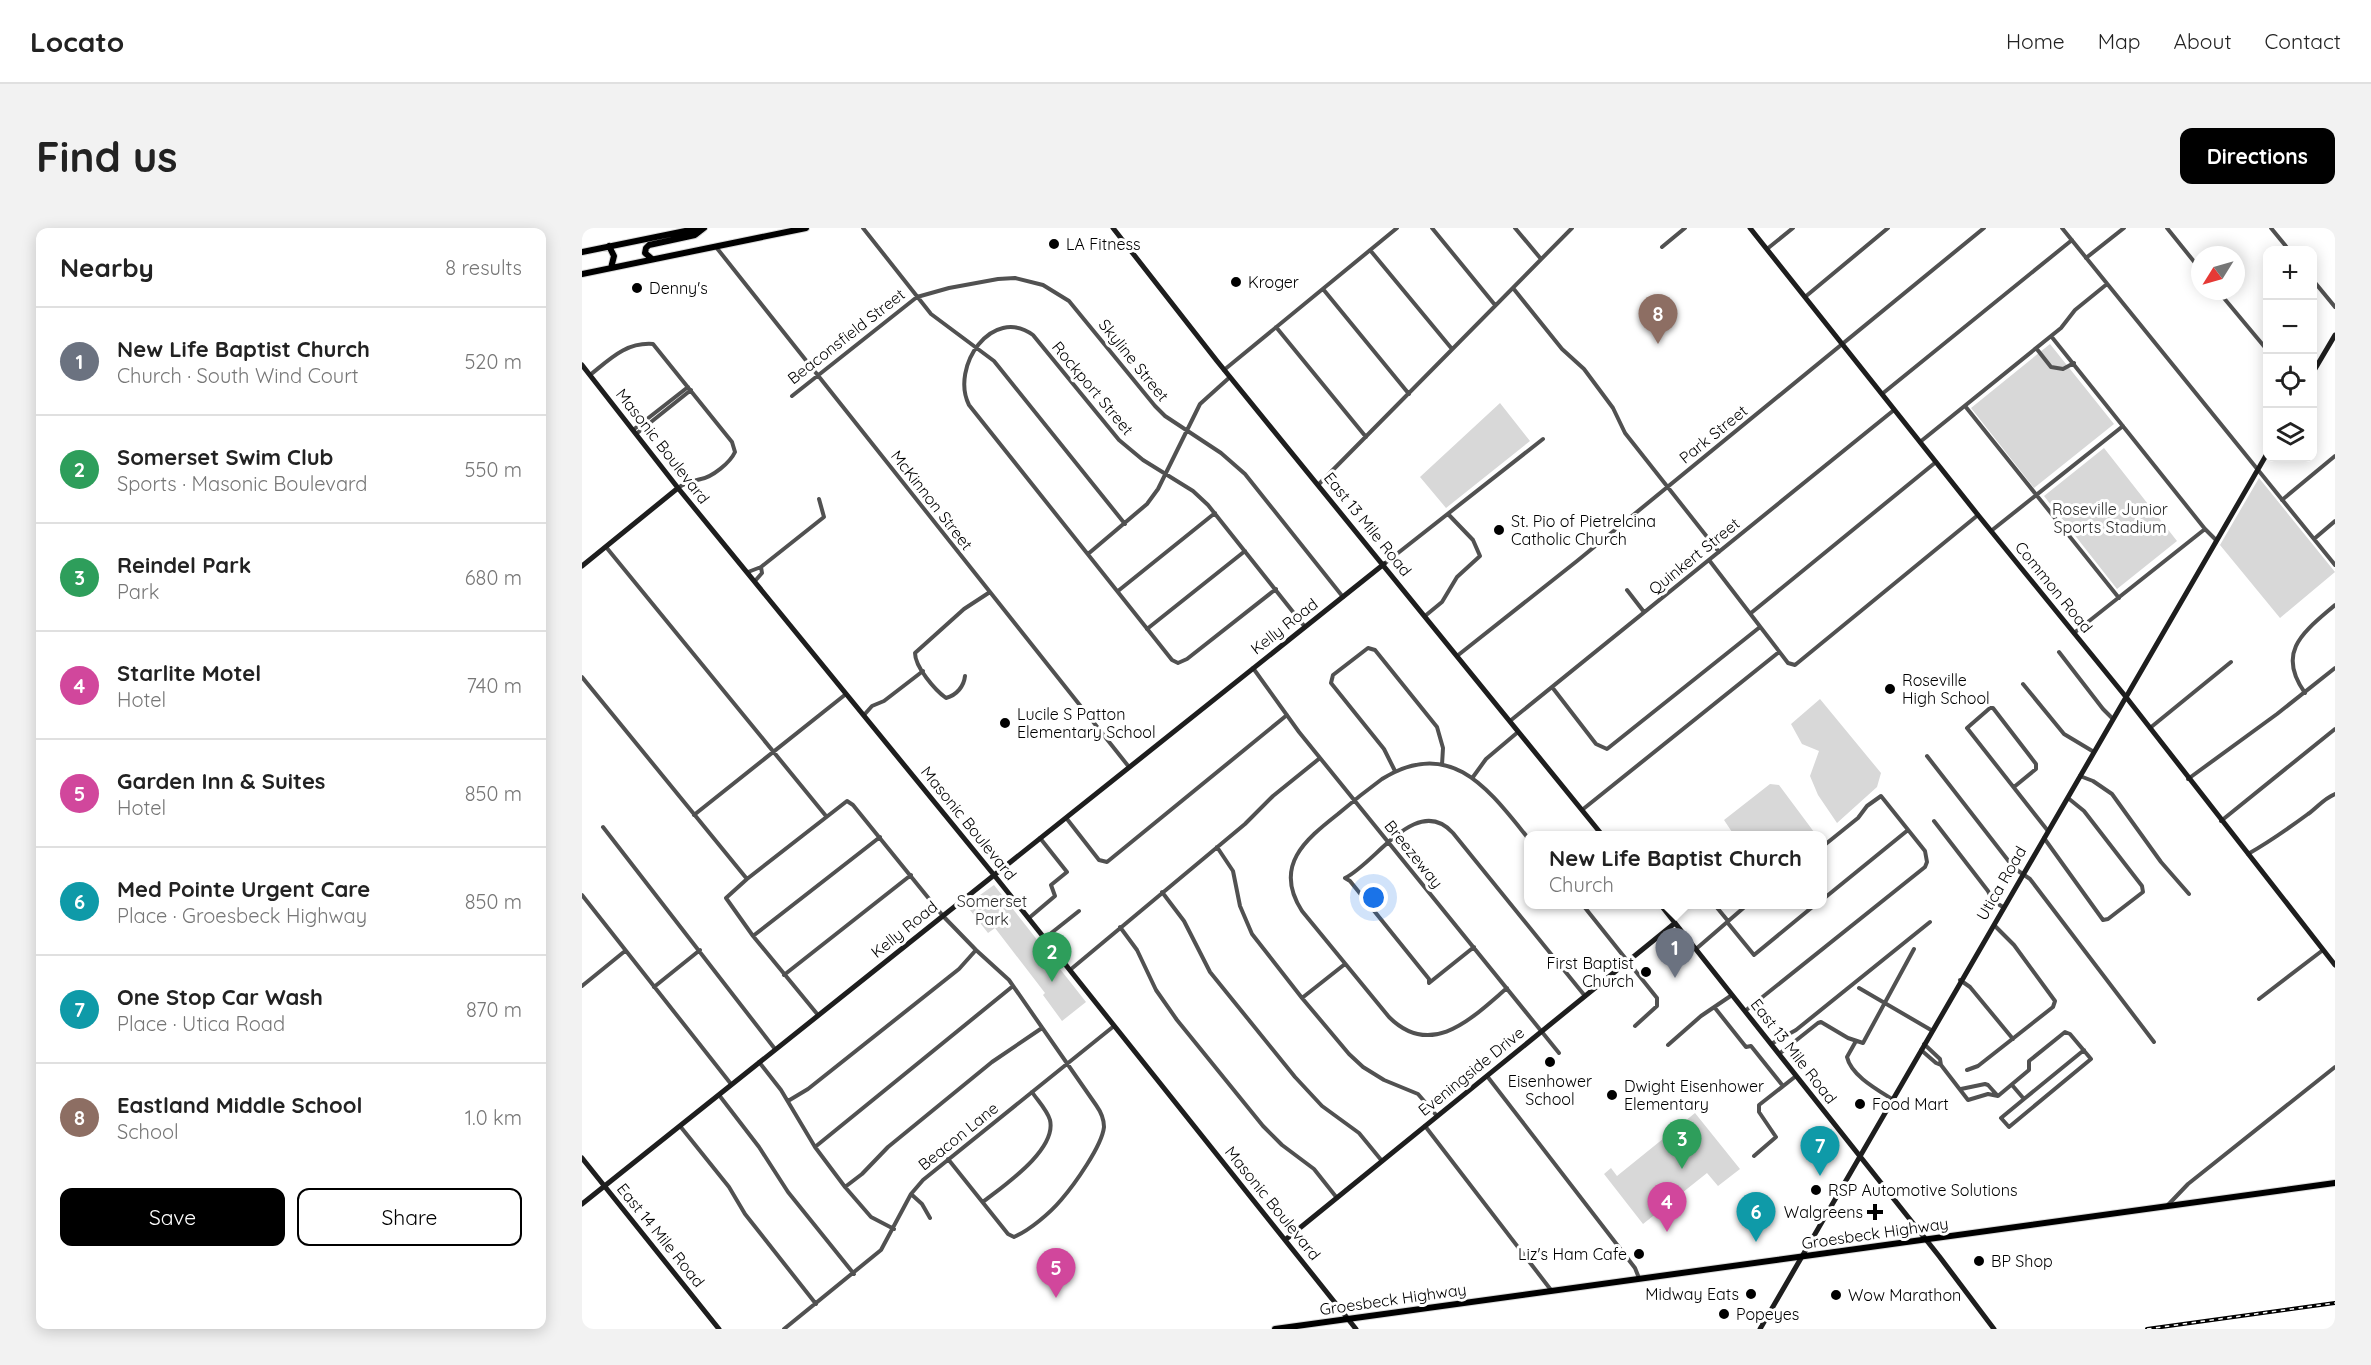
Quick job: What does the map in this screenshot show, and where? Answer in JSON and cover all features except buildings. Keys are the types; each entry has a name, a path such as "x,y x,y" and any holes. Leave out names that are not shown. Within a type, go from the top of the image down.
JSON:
{"main road":[{"path":"582,252 703,228"},
{"path":"652,259 645,253 647,246 695,235 703,228"},
{"path":"582,274 806,228"},
{"path":"609,246 614,256 611,268"},
{"name":"Groesbeck Highway","path":"1275,1329 2335,1183"}],"street":[{"path":"862,228 938,320 977,347 1005,373 1125,524"},
{"name":"East 13 Mile Road","path":"1113,228 1224,370 1599,831"},
{"path":"1224,370 1397,228"},
{"path":"1432,228 1495,305"},
{"path":"1515,228 1541,259"},
{"path":"1318,485 1572,228"},
{"path":"1662,247 1685,228"},
{"name":"Common Road","path":"1750,228 2126,697 2335,965"},
{"path":"1767,249 1793,228"},
{"path":"1805,297 1888,228"},
{"name":"Park Street","path":"1456,656 1668,487 1984,228"},
{"path":"2062,228 2335,566"},
{"path":"2086,258 2124,228"},
{"path":"2167,228 2191,258"},
{"path":"2271,228 2286,246"},
{"path":"1882,394 2072,240"},
{"name":"McKinnon Street","path":"716,247 1129,768"},
{"path":"1370,250 1452,349"},
{"name":"Skyline Street","path":"917,297 949,288 1006,278 1036,282 1053,289 1076,309 1165,416 1221,453 1245,474 1343,597"},
{"path":"1920,442 2061,328 2075,310 2107,284"},
{"path":"2317,284 2335,307"},
{"path":"1513,288 1562,349 1584,369 1613,408 1625,433 1719,552"},
{"path":"1323,289 1408,394"},
{"name":"Beaconsfield Street","path":"792,396 917,297"},
{"path":"2226,300 2263,345"},
{"name":"Rockport Street","path":"977,347 988,336 1000,329 1015,327 1028,332 1038,340 1119,440 1134,454 1193,491 1215,513 1305,627"},
{"path":"1276,327 1366,437"},
{"path":"2317,367 2335,335"},
{"path":"2051,336 2216,540"},
{"path":"582,566 678,488 688,481 709,476 731,460 735,452 732,442 653,344 627,347 590,375"},
{"path":"977,347 965,366 964,393 969,405 1172,660 1178,663 1192,656 1276,589"},
{"path":"2036,348 2051,367 2063,369 2074,363"},
{"name":"Masonic Boulevard","path":"582,364 678,488 994,874 1356,1329"},
{"path":"1088,554 1147,504 1166,474 1200,404 1230,376"},
{"path":"635,432 689,389"},
{"path":"1965,406 2119,598"},
{"name":"Quinkert Street","path":"1509,722 1894,410"},
{"path":"1991,531 2123,426"},
{"path":"1384,564 1543,439"},
{"path":"2282,500 2335,456"},
{"name":"Utica Road","path":"1760,1329 1931,1030 2263,460"},
{"path":"1751,613 1936,462"},
{"path":"748,572 761,567 824,517 819,499"},
{"path":"1118,591 1215,513"},
{"path":"1425,616 1442,602 1457,577 1480,556 1473,540 1448,514"},
{"path":"1709,560 1779,652 1793,665 1798,664 1877,600 1978,515"},
{"path":"2314,539 2335,521"},
{"path":"2074,633 2205,529"},
{"path":"606,547 826,816"},
{"path":"1147,629 1245,551"},
{"name":"Kelly Road","path":"582,1204 1384,564"},
{"path":"755,581 762,573 761,567"},
{"path":"1627,590 1644,612"},
{"path":"965,676 964,685 952,696 946,698 915,660 916,650 964,609 990,592"},
{"path":"2305,693 2294,672 2294,648 2302,634 2335,605"},
{"path":"1552,687 1596,744 1606,749 1760,627"},
{"path":"1395,771 1384,749 1333,686 1331,680 1357,656 1371,647 1437,727 1443,747 1442,765"},
{"path":"1582,810 1779,652"},
{"path":"2059,652 2113,719"},
{"path":"2149,729 2230,662"},
{"name":"Breezeway","path":"1253,668 1320,758 1558,1053"},
{"path":"2188,779 2305,693 2335,668"},
{"path":"863,715 872,706 884,701 923,671"},
{"path":"582,677 747,879"},
{"path":"2023,684 2064,734 2094,752"},
{"path":"694,815 846,694"},
{"path":"2014,787 2036,769 2036,764 1993,708 1990,708 1967,728 2048,831"},
{"path":"1067,819 1099,860 1104,862 1112,858 1287,715"},
{"path":"2221,821 2335,729"},
{"path":"1473,777 1486,759 1518,732"},
{"path":"1927,756 2014,868 2035,885 2154,1042"},
{"path":"1070,970 1320,758"},
{"path":"1507,988 1460,1026 1448,1032 1431,1036 1411,1032 1395,1023 1345,964 1296,900 1291,879 1295,857 1308,838 1395,771 1418,765 1442,765 1473,777 1491,793 1524,833"},
{"path":"2080,776 2093,781 2112,794 2161,862 2189,894"},
{"path":"2247,854 2272,840 2310,813 2323,800 2335,794"},
{"path":"1745,1011 1925,867 1928,862 1927,854 1881,796 1870,803 1858,818 1827,843"},
{"path":"2044,838 2103,920 2108,920 2143,892 2142,886 2088,817 2068,798"},
{"path":"818,1015 753,936 726,898 847,801 880,837 943,916 1013,986 1101,1112 1104,1129 1094,1150 1062,1199 1014,1238 1008,1234 948,1160"},
{"path":"1474,947 1429,983 1429,979 1350,881 1345,878 1417,822 1432,820 1443,824 1453,833 1585,996"},
{"path":"1934,821 1988,891 1991,899 2003,907"},
{"path":"603,827 775,1049"},
{"path":"1827,896 1908,830"},
{"path":"753,936 880,837"},
{"path":"1029,918 1055,896 1051,885 1067,872 1040,838"},
{"path":"1217,847 1233,871 1240,906 1252,934 1302,998 1362,1067 1384,1080 1419,1094 1437,1116"},
{"path":"784,975 911,875"},
{"path":"1162,892 1184,921 1210,972 1295,1077 1322,1106 1359,1132 1382,1161"},
{"path":"582,895 731,1084"},
{"path":"1586,909 1659,1002 1656,1008 1635,1026"},
{"name":"East 13 Mile Road","path":"1664,909 1994,1329"},
{"path":"1718,909 1754,955 1810,909"},
{"path":"1696,950 1742,909"},
{"path":"1045,938 1079,911"},
{"path":"1771,1044 1796,1030 1930,922"},
{"name":"Eveningside Drive","path":"1285,1240 1675,923"},
{"path":"1967,1070 1978,1066 2013,1039 2053,1007 2055,1001 2014,945 1993,924"},
{"path":"1120,927 1137,950 1156,990 1177,1020 1263,1126 1282,1145 1314,1170 1337,1198"},
{"path":"1779,1054 1818,1023 1863,1043 1914,949"},
{"path":"654,987 700,950"},
{"path":"788,1101 808,1089 948,977 976,950"},
{"path":"2259,999 2322,950"},
{"path":"582,986 625,951"},
{"path":"1302,998 1345,964"},
{"path":"1960,980 1970,987 2013,1039"},
{"path":"815,1147 1013,986"},
{"path":"1859,988 1931,1030"},
{"path":"1668,1045 1701,1016 1732,994"},
{"path":"1715,1008 1746,1047 1751,1046 1782,1086"},
{"name":"Beacon Lane","path":"784,1329 881,1250 911,1194 923,1180 1114,1026"},
{"path":"845,1187 862,1174 888,1147 992,1062 1042,1028"},
{"path":"1920,1050 1941,1065 1968,1100 1988,1094 1998,1096 2029,1070 2029,1061 2065,1032 2070,1034 2084,1050 2091,1059 2009,1127 2001,1118 2084,1050"},
{"path":"1856,1041 1848,1054 1849,1064 1878,1090 1892,1099"},
{"path":"1924,1044 1940,1059 1941,1065"},
{"path":"759,1062 788,1101 815,1147 845,1187 870,1217 894,1229"},
{"path":"2166,1207 2188,1184 2335,1067"},
{"path":"1487,1076 1635,1268 1639,1279"},
{"path":"1754,1156 1776,1137 1759,1111 1759,1105 1796,1076"},
{"path":"1961,1089 1985,1084 1998,1096"},
{"path":"2012,1085 2024,1099"},
{"path":"983,1202 1027,1167 1049,1133 1047,1113 1032,1092"},
{"path":"719,1094 759,1147 788,1192 854,1274"},
{"path":"680,1125 729,1187 745,1215 816,1304"},
{"path":"1425,1126 1552,1291"},
{"name":"East 14 Mile Road","path":"582,1158 719,1329"},
{"path":"911,1194 922,1204 930,1218"}],"green space":[{"path":"2050,344 2114,424 2034,488 1971,408"},
{"path":"1500,403 1530,441 1446,508 1420,477"},
{"name":"Roseville Junior Sports Stadium","path":"2104,448 2177,541 2117,589 2044,496"},
{"path":"2259,478 2335,572 2280,618 2220,545"},
{"path":"1820,699 1881,773 1877,787 1837,823 1818,795 1810,776 1819,751 1802,744 1791,724"},
{"path":"1770,784 1779,785 1813,831 1731,831 1724,820"},
{"name":"Somerset Park","path":"994,885 1086,1002 1062,1021 1043,995 1045,993 995,928 988,933 966,905"},
{"path":"1695,1113 1740,1169 1718,1186 1707,1173 1643,1224 1604,1174 1611,1168 1617,1176"}],"railway":[{"path":"2147,1329 2335,1303"}],"place":[{"name":"LA Fitness","path":"1054,244"},
{"name":"Kroger","path":"1236,282"},
{"name":"Denny's","path":"637,288"},
{"name":"Eastland Middle School","path":"1658,344"},
{"name":"St. Pio of Pietrelcina Catholic Church","path":"1499,530"},
{"name":"Roseville High School","path":"1890,689"},
{"name":"Lucile S Patton Elementary School","path":"1005,723"},
{"name":"First Baptist Church","path":"1646,972"},
{"name":"New Life Baptist Church","path":"1675,978"},
{"name":"Somerset Swim Club","path":"1052,982"},
{"name":"Eisenhower School","path":"1550,1062"},
{"name":"Dwight Eisenhower Elementary","path":"1612,1095"},
{"name":"Food Mart","path":"1860,1104"},
{"name":"Reindel Park","path":"1682,1169"},
{"name":"One Stop Car Wash","path":"1820,1176"},
{"name":"RSP Automotive Solutions","path":"1816,1190"},
{"name":"Walgreens","path":"1875,1212"},
{"name":"Starlite Motel","path":"1667,1232"},
{"name":"Med Pointe Urgent Care","path":"1756,1242"},
{"name":"Liz's Ham Cafe","path":"1639,1254"},
{"name":"BP Shop","path":"1979,1261"},
{"name":"Midway Eats","path":"1751,1294"},
{"name":"Wow Marathon","path":"1836,1295"},
{"name":"Garden Inn & Suites","path":"1056,1298"},
{"name":"Popeyes","path":"1724,1314"}]}
